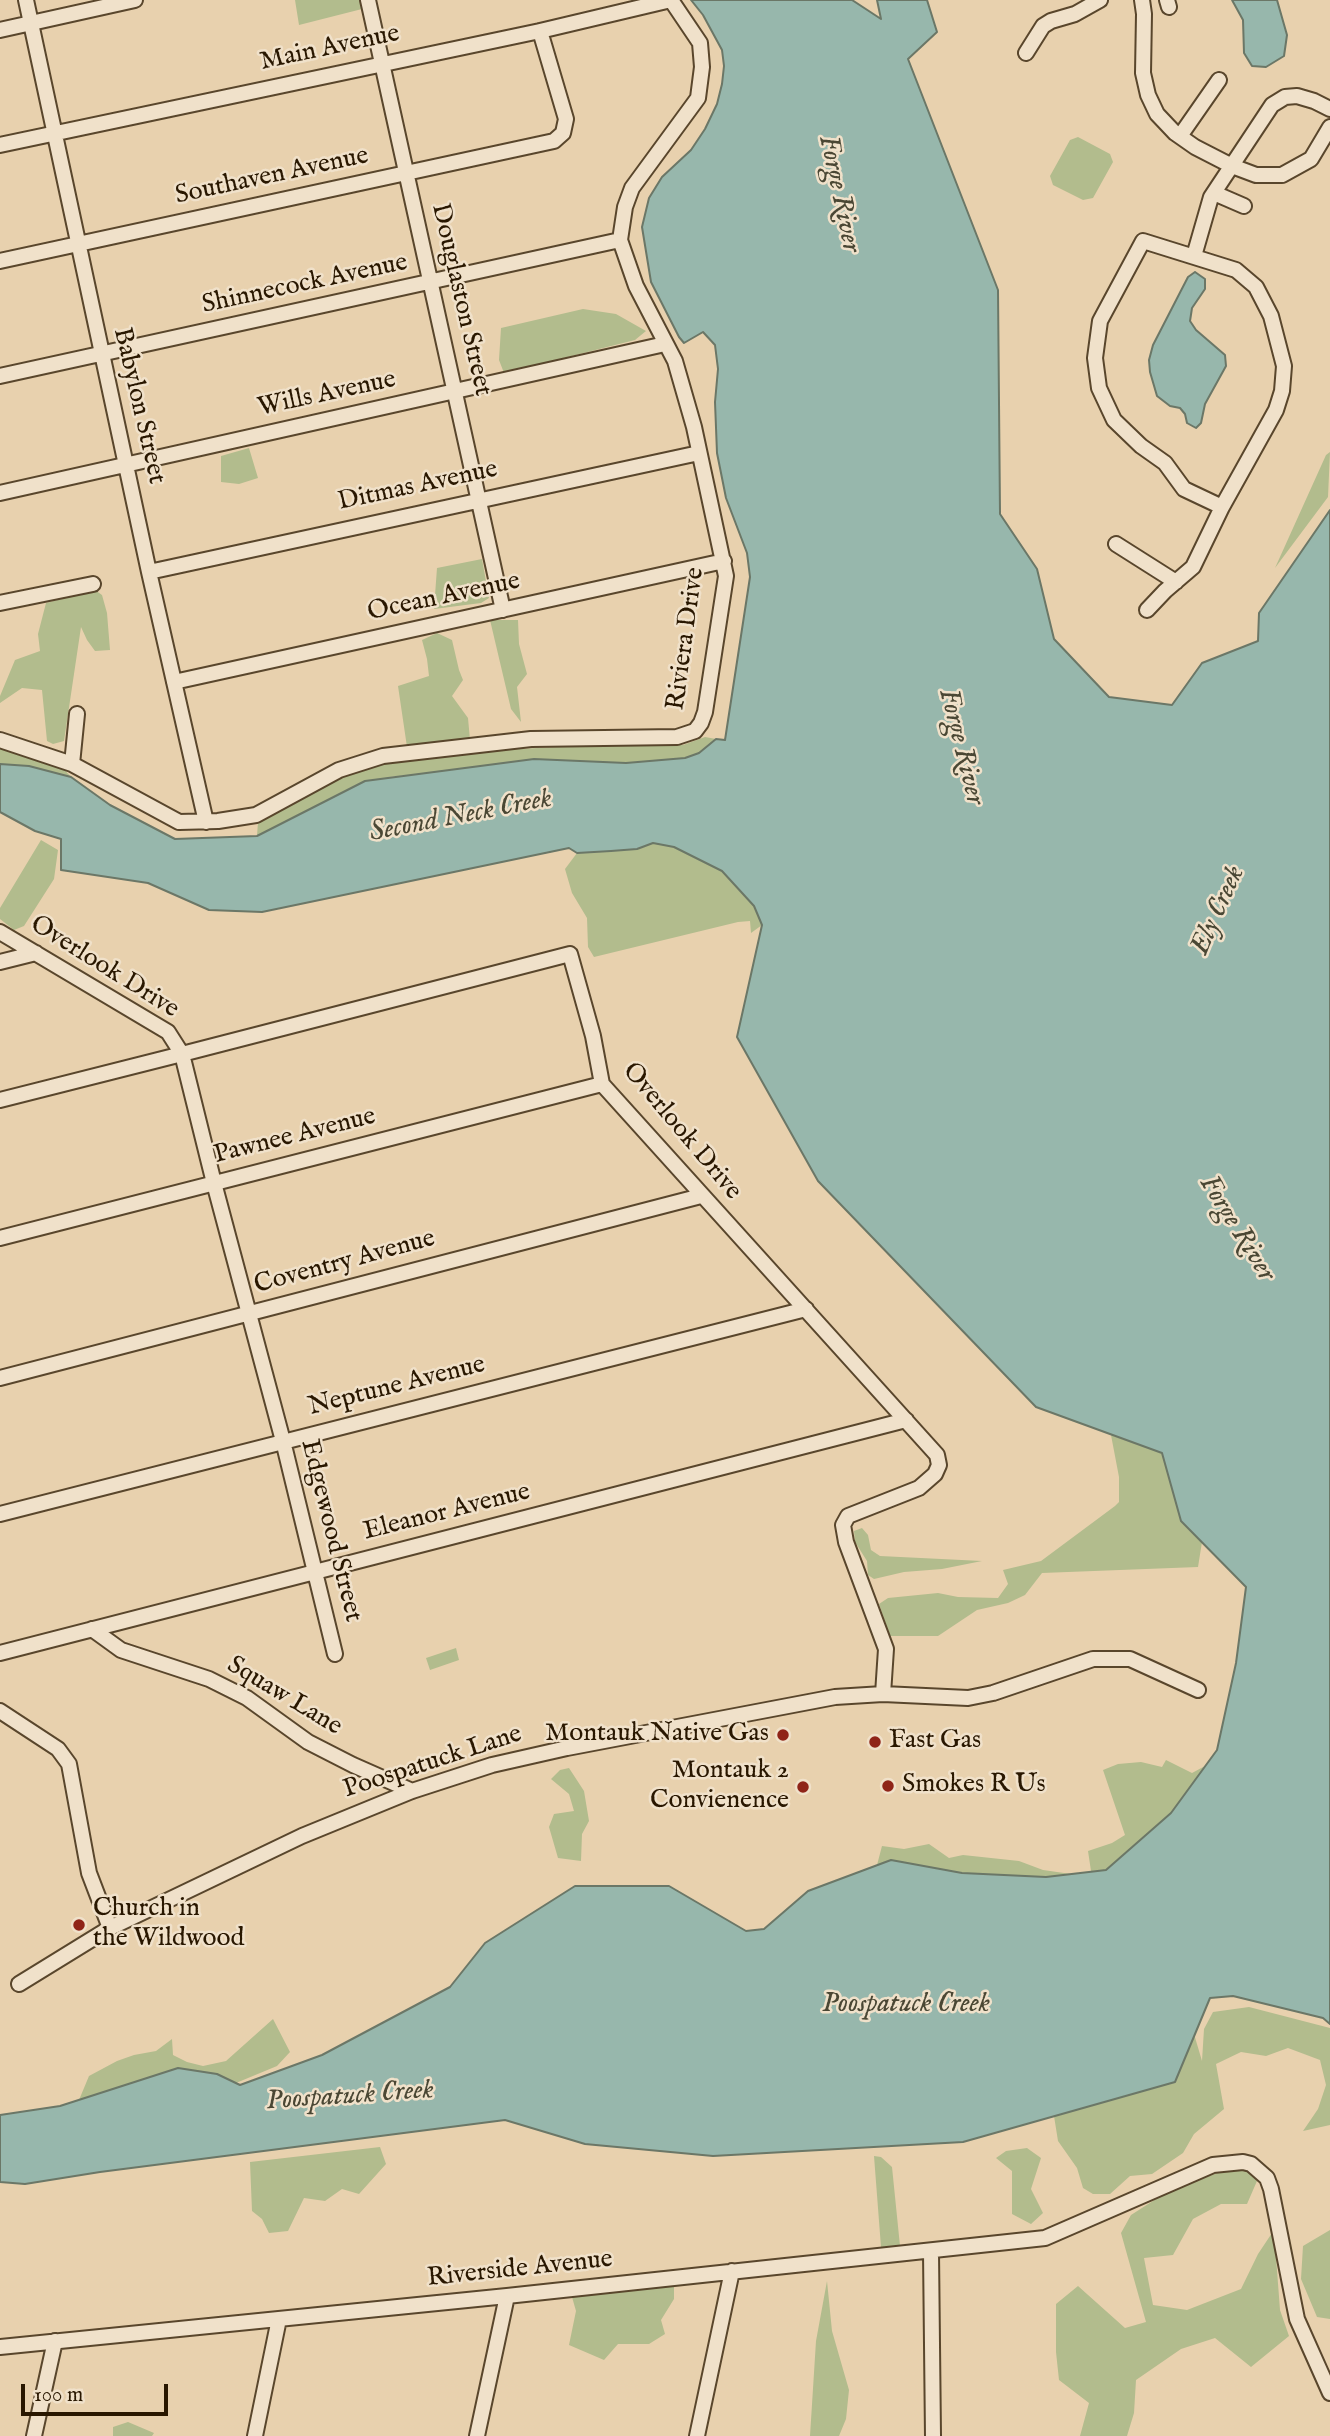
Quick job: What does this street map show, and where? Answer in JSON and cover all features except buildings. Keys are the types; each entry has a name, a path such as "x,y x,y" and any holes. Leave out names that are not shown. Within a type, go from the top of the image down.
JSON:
{"street":[{"name":"Babylon Street","path":"26,0 101,354 206,822"},
{"path":"0,30 135,0"},
{"name":"Douglaston Street","path":"369,0 503,610"},
{"name":"Main Avenue","path":"0,145 382,62 540,31 671,0"},
{"name":"Riviera Drive","path":"0,740 72,764 179,822 206,822 256,815 338,770 383,756 531,739 677,737 695,730 705,712 726,576 724,561 694,426 675,361 636,286 620,240 625,208 632,188 698,98 702,67 700,43 671,0"},
{"path":"1026,53 1043,26 1075,14 1100,0"},
{"path":"1142,0 1143,73 1148,95 1157,114 1180,136 1232,166 1256,175 1282,175 1311,159 1328,134"},
{"name":"Southaven Avenue","path":"0,261 554,141 563,133 565,119 540,31"},
{"path":"1180,136 1219,80"},
{"path":"1194,256 1214,192 1272,105 1281,98 1297,96 1330,109"},
{"path":"1214,192 1244,206"},
{"name":"Shinnecock Avenue","path":"0,376 620,240"},
{"path":"1147,610 1193,568 1222,507 1276,410 1282,391 1284,366 1271,316 1256,287 1236,270 1143,242 1100,321 1095,358 1099,388 1114,421 1141,446 1165,463 1184,489 1222,507"},
{"name":"Wills Avenue","path":"0,493 665,344"},
{"name":"Ditmas Avenue","path":"149,572 699,453"},
{"path":"1116,544 1176,582"},
{"name":"Ocean Avenue","path":"174,682 724,561"},
{"path":"0,603 93,584"},
{"path":"72,764 77,714"},
{"name":"Overlook Drive","path":"0,932 168,1032 182,1054 570,954 585,1006 602,1084 937,1454 939,1465 935,1474 919,1488 848,1516 843,1525 846,1542 886,1649 883,1695"},
{"path":"0,962 36,953"},
{"path":"0,1100 182,1054"},
{"name":"Edgewood Street","path":"182,1054 283,1441 335,1654"},
{"name":"Pawnee Avenue","path":"0,1238 602,1084"},
{"name":"Coventry Avenue","path":"0,1378 701,1196"},
{"name":"Neptune Avenue","path":"0,1514 806,1309"},
{"name":"Eleanor Avenue","path":"0,1653 906,1420"},
{"name":"Squaw Lane","path":"92,1629 121,1650 209,1679 247,1698 308,1742 412,1791"},
{"name":"Poospatuck Lane","path":"19,1983 110,1928 302,1836 412,1791 492,1765 835,1697 883,1695 968,1698 993,1693 1093,1659 1130,1659 1198,1690"},
{"path":"0,1711 58,1749 69,1764 89,1873 110,1928"},
{"name":"Riverside Avenue","path":"0,2347 1045,2238 1213,2165 1230,2162 1251,2164 1267,2178 1297,2319 1330,2393"},
{"path":"931,2252 933,2436"},
{"path":"697,2436 732,2271"},
{"path":"477,2436 507,2296"},
{"path":"255,2436 279,2319"},
{"path":"34,2436 55,2341"}],"green space":[{"path":"295,0 361,0 362,9 299,25"},
{"path":"1078,137 1110,154 1113,162 1093,198 1083,200 1053,185 1050,176 1070,140"},
{"path":"583,309 616,314 646,331 635,340 504,373 499,360 501,328"},
{"path":"249,448 258,478 239,484 221,482 221,456"},
{"path":"1330,452 1328,497 1275,568 1326,455"},
{"path":"482,559 489,598 481,603 434,609 437,568"},
{"path":"95,590 102,595 107,613 110,650 95,651 81,627 64,741 53,744 47,741 42,690 22,688 0,703 0,696 15,660 40,651 38,634 46,603"},
{"path":"490,620 518,620 519,644 527,674 517,687 521,722 511,709"},
{"path":"437,633 452,640 463,680 452,696 468,718 470,740 407,747 398,686 429,676 422,640"},
{"path":"705,737 716,739 699,753 685,758 626,763 494,766 390,777 257,836 258,822 343,774 382,762 483,751 573,746 683,745"},
{"path":"0,745 64,769 71,777 29,766 0,764"},
{"path":"41,840 58,850 54,879 24,926 14,930 0,919 0,908"},
{"path":"653,842 674,847 722,871 754,906 762,925 751,933 750,921 738,922 594,957 588,947 587,918 572,893 565,869 577,853 637,849"},
{"path":"1111,1435 1162,1453 1181,1521 1202,1542 1198,1567 1042,1573 1025,1595 1008,1603 977,1610 938,1636 890,1636 879,1604 888,1598 938,1593 958,1597 998,1598 1008,1584 1003,1570 1041,1561 1115,1506 1119,1502 1119,1477"},
{"path":"862,1528 868,1535 871,1550 880,1556 982,1561 874,1579 868,1575 867,1561 855,1542 854,1531"},
{"path":"456,1648 459,1660 430,1670 426,1658"},
{"path":"1166,1760 1192,1773 1205,1766 1171,1813 1106,1870 1091,1871 1088,1851 1112,1843 1125,1835 1103,1770 1118,1764 1141,1762 1162,1767"},
{"path":"569,1768 584,1791 589,1821 582,1834 581,1861 558,1858 549,1827 554,1814 574,1811 569,1794 551,1779 560,1770"},
{"path":"929,1844 949,1858 963,1855 1019,1861 1043,1870 1071,1874 1046,1877 962,1873 891,1860 877,1865 882,1846 904,1849"},
{"path":"1249,2007 1330,2028 1330,2125 1303,2131 1318,2109 1326,2085 1320,2060 1288,2048 1266,2056 1241,2052 1216,2064 1224,2109 1194,2134 1183,2153 1152,2174 1130,2176 1110,2194 1093,2194 1083,2188 1077,2168 1058,2141 1054,2116 1175,2082 1194,2034 1202,2061 1204,2029 1213,2012"},
{"path":"273,2019 290,2052 277,2066 236,2083 217,2074 178,2068 79,2100 89,2076 117,2061 156,2051 172,2039 173,2055 187,2062 203,2066 226,2061"},
{"path":"380,2147 386,2164 359,2194 342,2189 325,2201 304,2198 288,2231 269,2233 262,2219 252,2211 250,2162"},
{"path":"1027,2148 1041,2158 1031,2189 1043,2213 1031,2224 1012,2214 1012,2171 996,2158 1006,2151"},
{"path":"874,2156 881,2157 892,2167 900,2246 881,2247"},
{"path":"1228,2169 1246,2170 1257,2181 1247,2204 1221,2204 1193,2219 1173,2255 1144,2258 1153,2305 1187,2310 1241,2289 1272,2233 1280,2310 1289,2336 1251,2367 1215,2338 1181,2349 1136,2380 1134,2413 1127,2436 1080,2436 1089,2403 1059,2380 1056,2304 1078,2286 1125,2328 1146,2322 1121,2233 1131,2215 1167,2192"},
{"path":"1330,2230 1330,2319 1317,2317 1301,2279 1303,2246"},
{"path":"827,2281 832,2331 849,2390 846,2419 839,2436 810,2436 816,2341"},
{"path":"674,2286 674,2299 661,2320 665,2334 649,2344 618,2344 604,2360 569,2345 576,2311 572,2297"},
{"path":"128,2422 154,2433 152,2436 113,2436 113,2427"}],"water":[{"path":"691,0 852,0 881,19 877,0 927,0 937,32 908,59 998,290 1000,514 1037,569 1054,639 1109,697 1172,705 1202,663 1258,641 1259,613 1330,510 1330,2024 1323,2018 1233,1996 1210,1998 1175,2082 963,2142 713,2156 585,2144 505,2120 25,2184 0,2182 0,2115 60,2106 178,2068 217,2074 240,2085 322,2055 450,1987 485,1943 575,1886 669,1886 746,1931 764,1929 808,1891 891,1860 962,1873 1046,1877 1106,1870 1171,1813 1217,1750 1236,1663 1246,1587 1181,1521 1162,1453 1036,1407 818,1181 737,1037 762,925 754,906 722,871 674,847 653,843 637,849 611,851 577,853 569,848 262,912 209,910 148,883 61,870 61,839 35,831 0,812 0,764 29,766 71,777 110,805 175,839 257,836 365,781 534,759 626,763 685,758 699,753 716,739 725,740 750,577 747,553 726,498 717,453 715,402 718,369 715,345 703,332 684,343 679,337 651,282 642,227 649,198 662,177 691,150 705,129 717,104 722,84 722,50 703,15"},
{"path":"1232,0 1277,0 1287,35 1284,56 1266,67 1252,66 1244,53 1243,20"},
{"path":"1195,272 1205,279 1205,289 1192,308 1190,321 1196,330 1225,355 1226,366 1205,404 1201,423 1196,428 1187,423 1180,408 1170,406 1157,396 1149,360 1153,345 1188,277"}],"place":[{"name":"Montauk Native Gas","path":"783,1735"},
{"name":"Fast Gas","path":"875,1742"},
{"name":"Smokes R Us","path":"888,1786"},
{"name":"Montauk 2 Convienence","path":"803,1787"},
{"name":"Church in the Wildwood","path":"79,1925"}],"water label":[{"name":"Forge River","path":"838,194"},
{"name":"Forge River","path":"960,747"},
{"name":"Second Neck Creek","path":"461,817"},
{"name":"Ely Creek","path":"1219,911"},
{"name":"Forge River","path":"1236,1229"},
{"name":"Poospatuck Creek","path":"906,2005"},
{"name":"Poospatuck Creek","path":"350,2097"}]}
